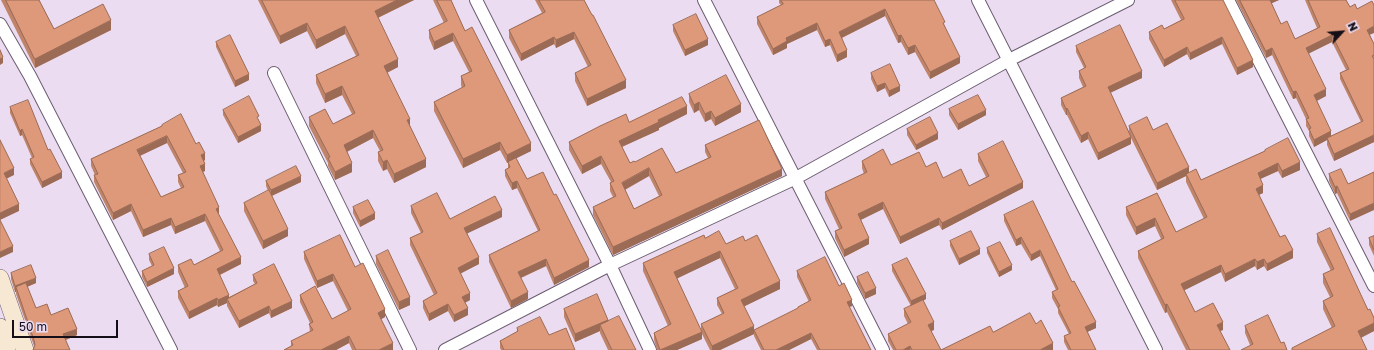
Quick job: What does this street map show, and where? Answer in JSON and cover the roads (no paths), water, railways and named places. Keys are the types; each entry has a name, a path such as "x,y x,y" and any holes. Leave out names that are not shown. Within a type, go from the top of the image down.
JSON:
{"street":[{"path":"476,0 610,265 650,350"},
{"path":"704,0 796,178 882,350"},
{"path":"978,0 1156,350"},
{"path":"445,350 610,265 796,178 1009,60 1128,0"},
{"path":"1228,0 1374,286"},
{"path":"0,24 30,76 171,350"},
{"path":"274,73 410,350"},
{"path":"0,278 25,350"},
{"path":"0,327 7,350"}]}
